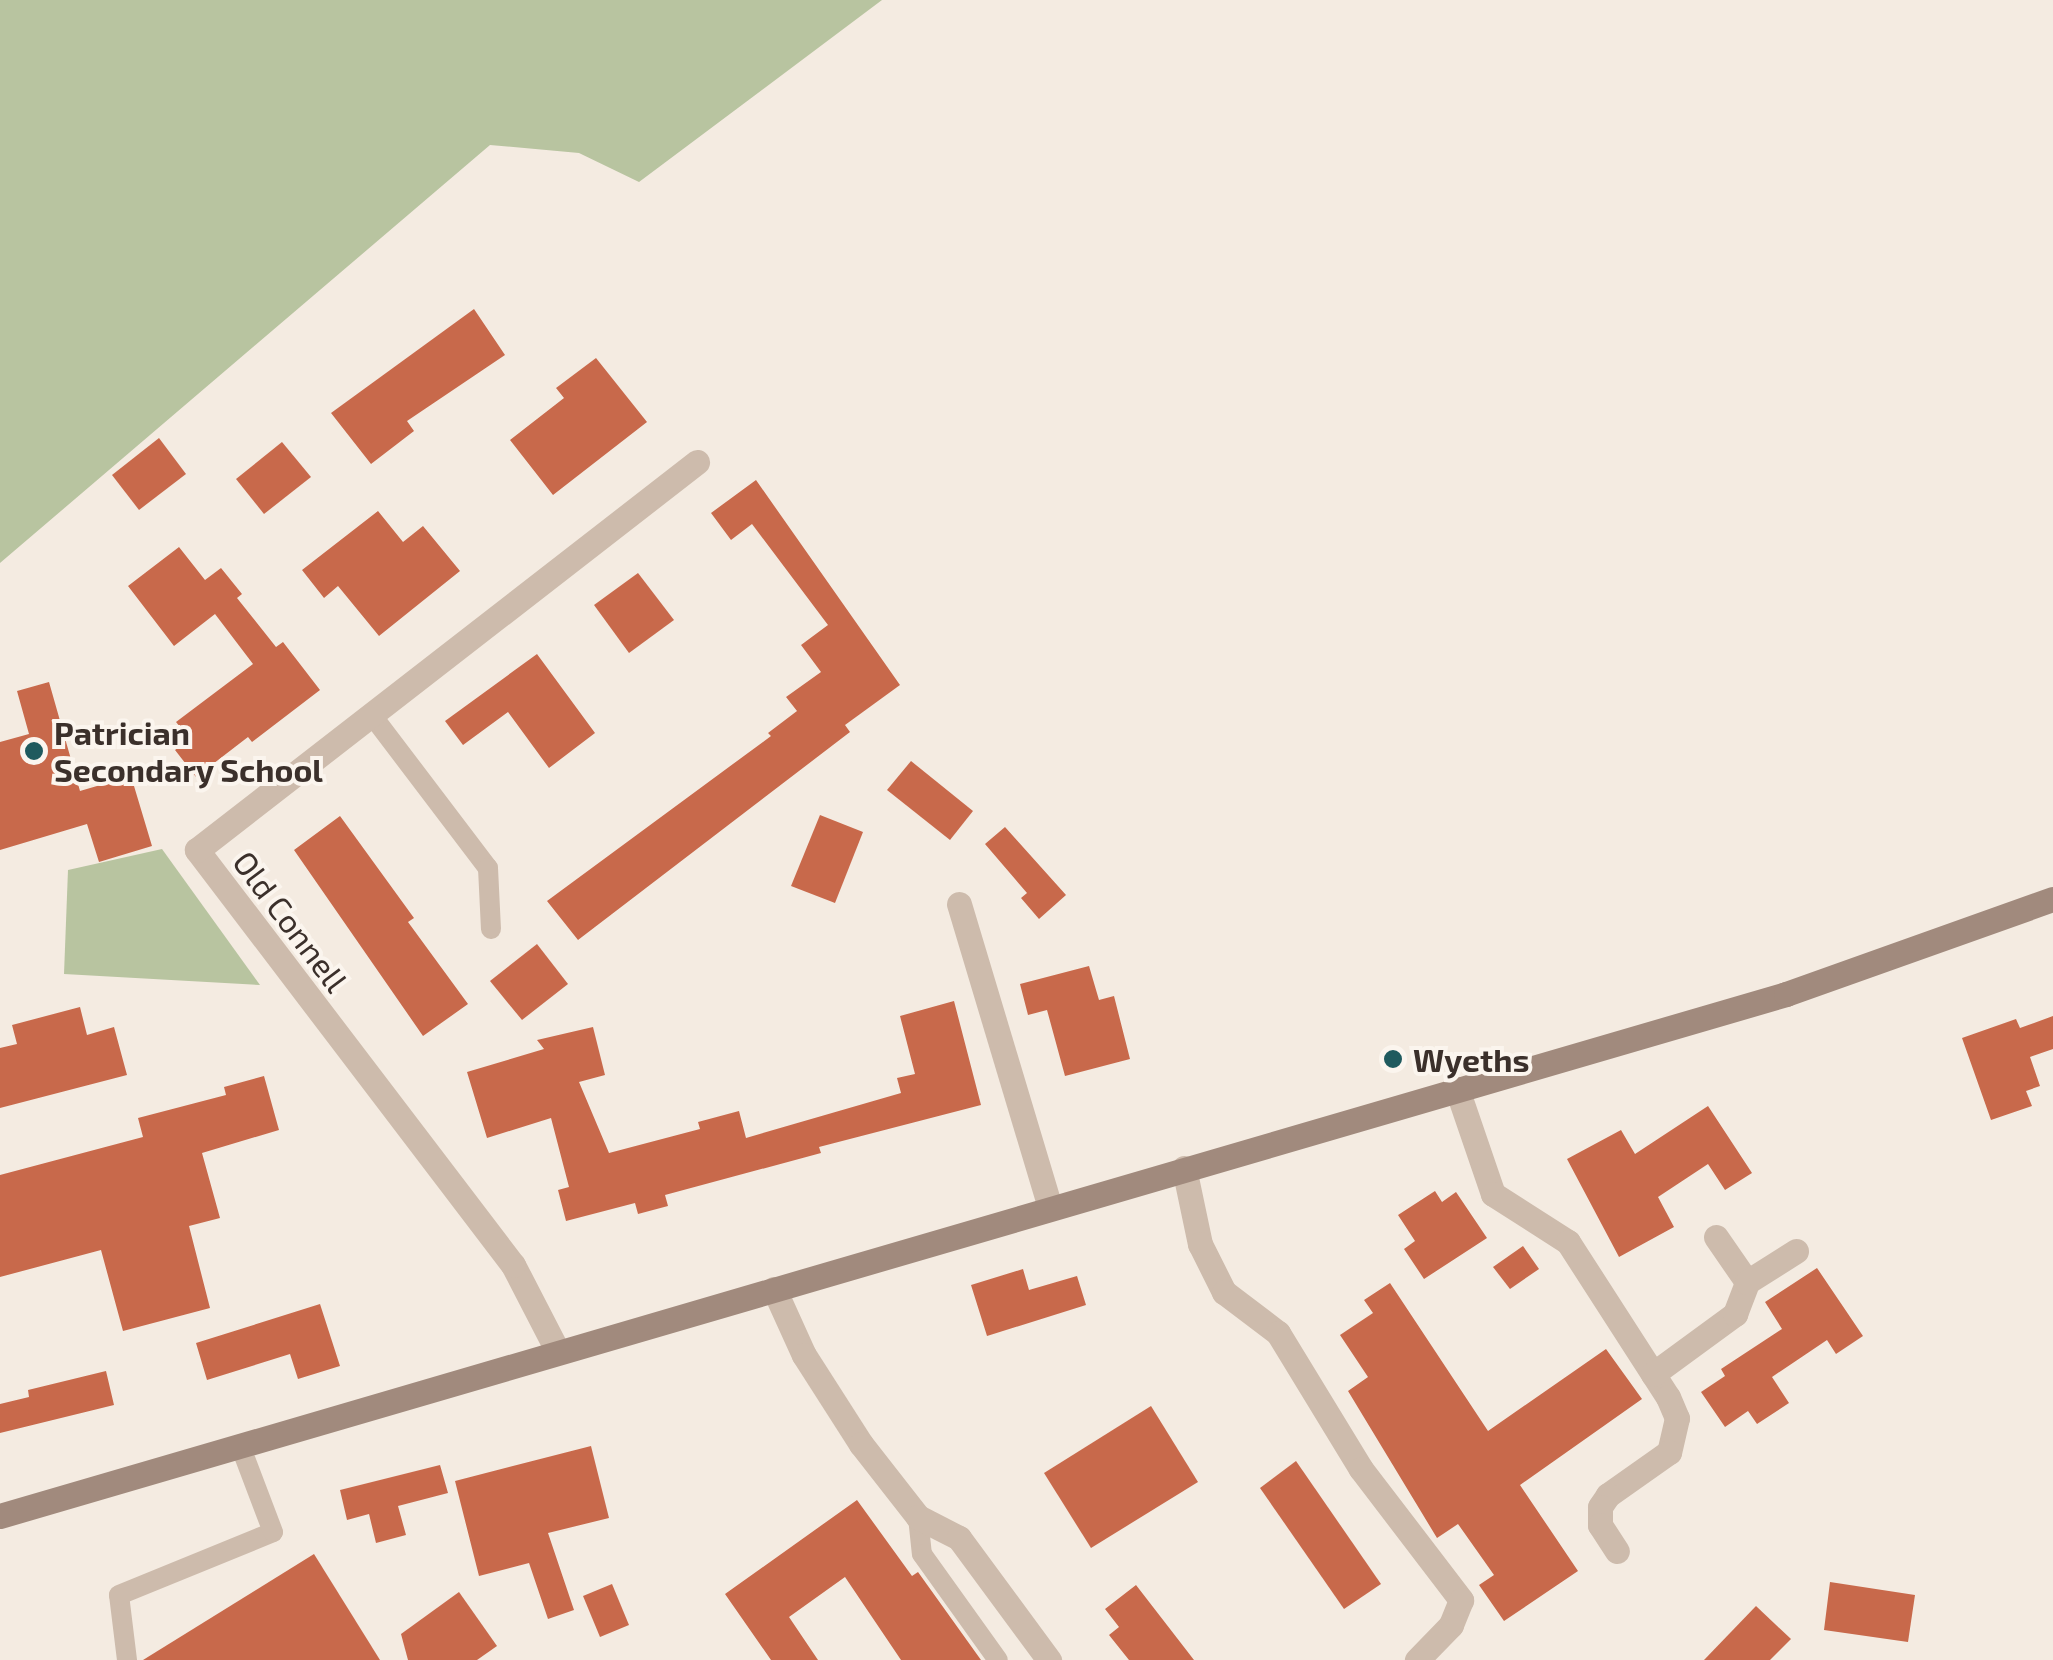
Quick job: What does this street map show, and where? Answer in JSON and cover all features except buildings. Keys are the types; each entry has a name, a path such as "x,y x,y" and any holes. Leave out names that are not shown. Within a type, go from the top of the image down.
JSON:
{"main road":[{"path":"0,1516 1786,994 2053,899"}],"street":[{"name":"Old Connell","path":"558,1352 513,1265 197,850 697,462"},
{"path":"959,904 1050,1208"},
{"path":"1457,1089 1493,1194 1568,1242 1677,1418 1670,1452 1608,1495 1600,1507 1600,1526 1617,1551"},
{"path":"1184,1168 1200,1244 1224,1292 1278,1333 1361,1469 1461,1600 1451,1625 1416,1660"},
{"path":"1716,1237 1747,1282"},
{"path":"1653,1374 1735,1314 1747,1282 1796,1251"},
{"path":"774,1289 804,1355 861,1444 918,1518 960,1538 1049,1660"}],"lane":[{"path":"371,714 488,868 491,929"},
{"path":"127,1660 119,1595 272,1532 240,1446"},
{"path":"918,1518 922,1554 998,1660"}],"green space":[{"path":"0,0 882,0 639,182 579,153 490,145 0,563"},
{"path":"162,849 260,985 64,974 68,870"}],"place":[{"name":"Patrician Secondary School","path":"34,751"},
{"name":"Wyeths","path":"1393,1059"}]}
